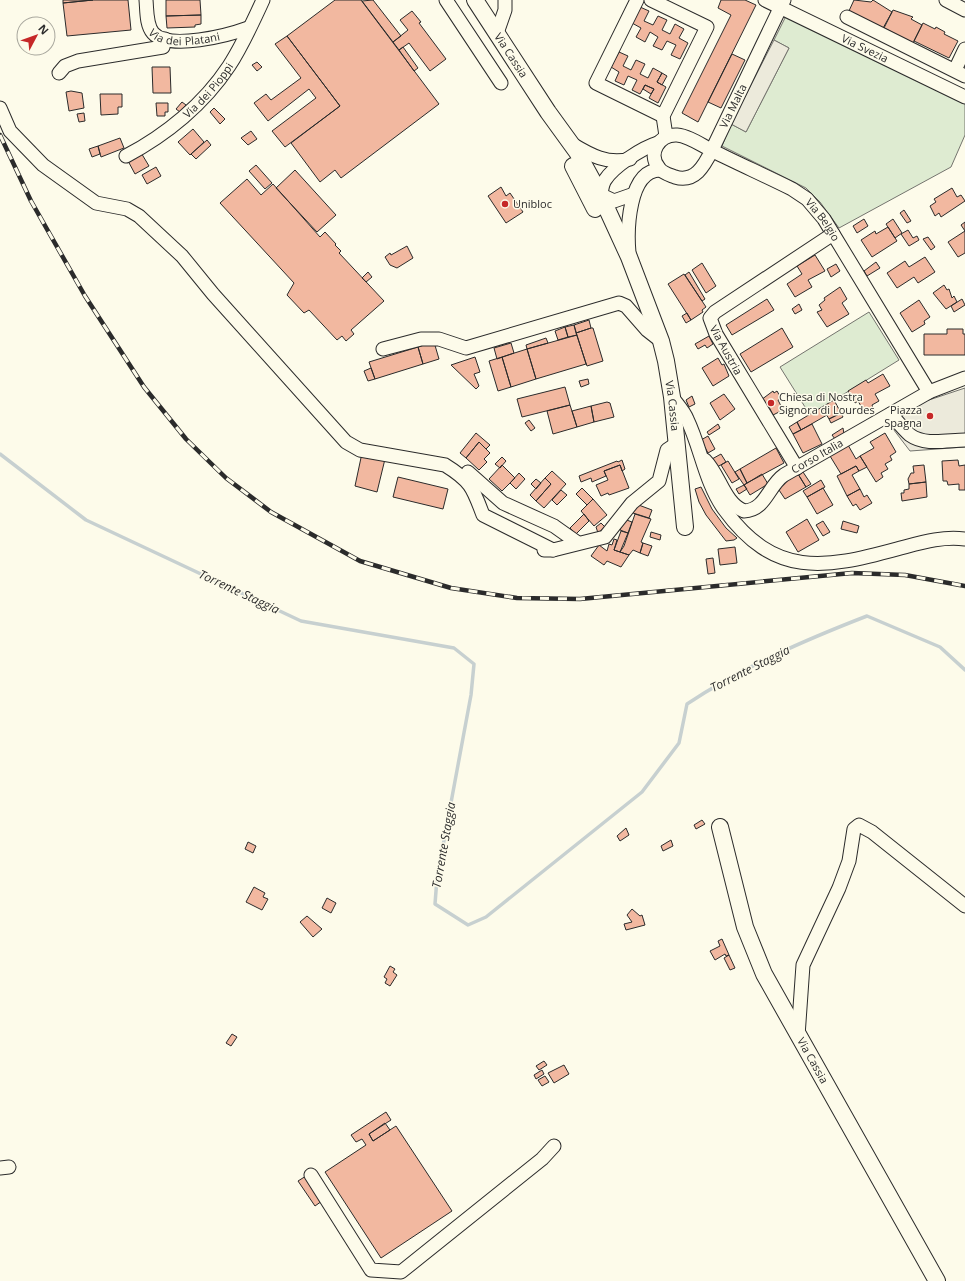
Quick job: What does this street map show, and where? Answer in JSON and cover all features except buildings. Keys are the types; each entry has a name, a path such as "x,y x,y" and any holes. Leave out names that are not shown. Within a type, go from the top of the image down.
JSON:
{"main road":[{"name":"Via Cassia","path":"475,0 548,112 572,144 626,267 640,289"},
{"name":"Via Cassia","path":"548,112 558,138 578,176 598,202 629,257 661,341 672,397 685,527"},
{"name":"Via Cassia","path":"720,827 750,942 764,974 937,1281"}],"street":[{"name":"Via dei Platani","path":"146,0 150,30 156,36 165,39 214,39 248,28"},
{"name":"Via dei Pioppi","path":"126,156 155,139 189,113 227,69 263,0"},
{"path":"446,0 501,83"},
{"path":"497,33 505,10 505,0"},
{"path":"637,0 596,83 663,116"},
{"path":"629,257 628,234 634,194 646,176 652,171 660,170 655,156 662,139 663,116 707,28 651,0"},
{"name":"Via Svezia","path":"765,0 782,4 965,97"},
{"path":"950,1 965,10"},
{"name":"Via Malta","path":"660,170 677,178 692,178 703,166 782,4"},
{"path":"847,17 960,73 965,49"},
{"path":"59,73 65,66 78,61 162,47 165,39"},
{"path":"0,108 10,131 43,165 96,203 127,209 139,216 182,256 213,294 346,442 360,450 445,465 455,471 472,486 483,516 553,550"},
{"name":"Via Belgio","path":"662,139 675,135 685,136 802,194 817,209 929,392"},
{"path":"634,194 614,201 598,202 605,180 630,159 662,139"},
{"path":"572,144 598,158 616,160 630,159"},
{"name":"Via Austria","path":"797,468 713,329 710,321 711,316 833,234"},
{"path":"383,349 421,339 439,339 466,348 619,303 626,306 644,327 661,341"},
{"name":"Corso Italia","path":"700,455 715,472 733,503 744,511 759,506 776,481 797,468 929,392 965,378"},
{"path":"672,397 687,418 714,492 730,517 758,544 789,560 810,564 843,562 939,538 965,539"},
{"path":"891,414 910,434 920,439 930,441 965,440"},
{"path":"535,551 553,550 605,537 632,503 659,481 667,450 676,444"},
{"path":"463,466 502,503 554,526 578,543"},
{"path":"798,1036 803,965 839,888 848,861 854,829 859,825 872,832 965,906"},
{"path":"311,1175 371,1270 401,1272 542,1159 554,1146"}],"green space":[{"path":"786,16 965,100 965,135 951,167 839,228 820,202 806,188 722,146 731,124 746,132 789,48 774,40"},
{"path":"869,312 899,360 810,415 780,367"}],"shaded area":[{"path":"774,40 789,48 746,132 731,124"},
{"name":"Piazza Spagna","path":"965,388 965,447 910,451 887,421 923,402"}],"waterway":[{"name":"Torrente Staggia","path":"0,454 86,520 301,621 454,648 474,664 471,695 437,878 435,904 468,925 486,917 642,792 679,743 687,704 752,666 867,616 940,647 965,670"}],"railway":[{"path":"0,135 31,201 85,296 144,387 186,439 226,478 271,512 360,561 451,588 517,598 580,599 852,573 905,575 965,586"}],"place":[{"name":"Unibloc","path":"505,204"},
{"name":"Chiesa di Nostra Signora di Lourdes","path":"771,403"},
{"name":"Piazza Spagna","path":"930,416"}]}
